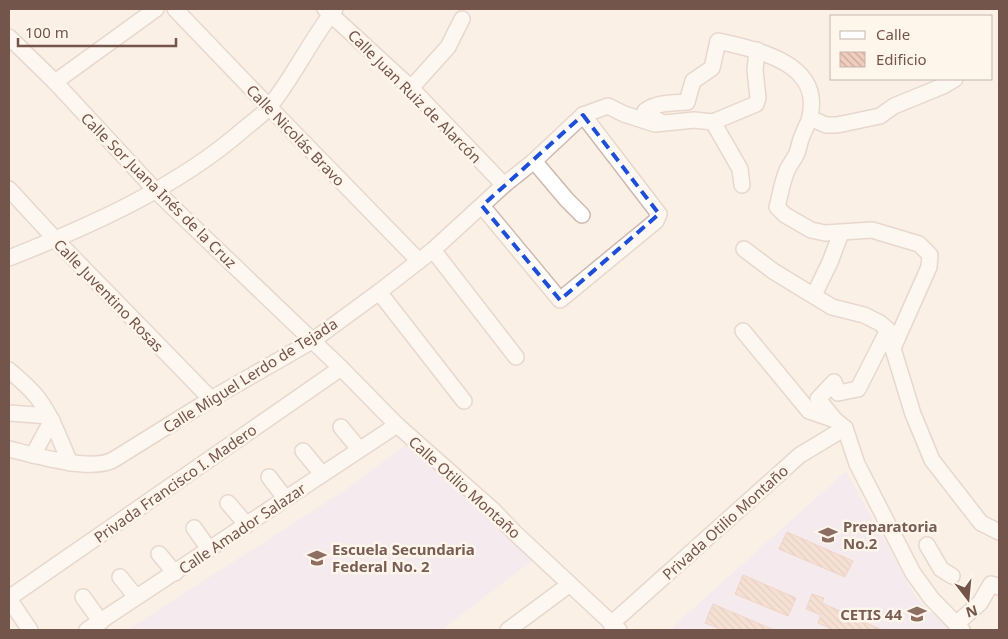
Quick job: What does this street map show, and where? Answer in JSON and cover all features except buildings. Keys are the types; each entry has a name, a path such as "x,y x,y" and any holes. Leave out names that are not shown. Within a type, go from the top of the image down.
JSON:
{"street":[{"path":"55,82 156,9"},
{"name":"Calle Nicolás Bravo","path":"175,9 419,261"},
{"path":"9,258 56,240 156,191 225,146 269,108 330,11"},
{"name":"Calle Juan Ruiz de Alarcón","path":"330,11 411,88 504,185"},
{"path":"411,88 448,46 462,18"},
{"name":"Calle Sor Juana Inés de la Cruz","path":"9,37 55,82 156,191 312,340"},
{"path":"663,124 645,111 650,107 662,104 687,102 693,81 712,68 718,41 758,50 779,60 798,73 808,84 813,98 810,118 797,154 786,172 777,207 785,215 811,230 825,233 872,230 919,244 930,255 929,267 893,348"},
{"path":"482,206 560,300 656,221 659,214 583,115 608,106 624,114 655,124 694,120 713,122 756,104 758,98 755,70 758,50"},
{"path":"810,118 826,125 837,125 880,116 894,106 953,80"},
{"name":"Calle Miguel Lerdo de Tejada","path":"9,449 70,463 101,464 109,462 211,398 312,340 379,292 433,250 583,115"},
{"path":"713,122 740,169 742,185"},
{"path":"534,161 582,215"},
{"name":"Calle Juventino Rosas","path":"9,189 56,240 211,398"},
{"path":"814,295 841,233"},
{"path":"744,249 773,271 832,307 864,315 880,323 888,330 914,414 932,460 982,523 999,532"},
{"path":"433,250 516,357"},
{"path":"379,292 464,401"},
{"path":"888,330 858,389 838,393 834,382 818,399 840,424 857,464 913,573 931,598 959,627 980,603 991,584 999,587"},
{"path":"743,331 808,411 840,424"},
{"name":"Calle Otilio Montaño","path":"312,340 398,425 494,510 514,532 615,627"},
{"name":"Privada Francisco I. Madero","path":"9,598 341,368"},
{"path":"9,370 36,394 51,418 70,463"},
{"path":"9,414 51,418"},
{"path":"33,455 51,418"},
{"name":"Privada Otilio Montaño","path":"615,627 800,455 840,424"},
{"name":"Calle Amador Salazar","path":"87,630 398,425"},
{"path":"341,427 359,449"},
{"path":"303,451 322,474"},
{"path":"269,478 285,498"},
{"path":"228,503 247,525"},
{"path":"194,528 209,549"},
{"path":"927,545 941,569 952,576"},
{"path":"159,554 175,573"},
{"path":"913,573 931,563 938,562"},
{"path":"120,577 136,597"},
{"path":"508,630 570,584"},
{"path":"83,597 100,622"},
{"path":"9,598 30,630"}],"highlighted area":[{"path":"583,115 659,214 560,300 482,206"}],"shaded area":[{"path":"411,441 537,557 445,627 447,630 127,630 347,489"},
{"name":"Preparatoria No.2","path":"846,471 917,599 950,630 669,630"}],"place":[{"name":"Preparatoria No.2","path":"828,535"},
{"name":"Escuela Secundaria Federal No. 2","path":"317,558"},
{"name":"CETIS 44","path":"917,614"}]}
